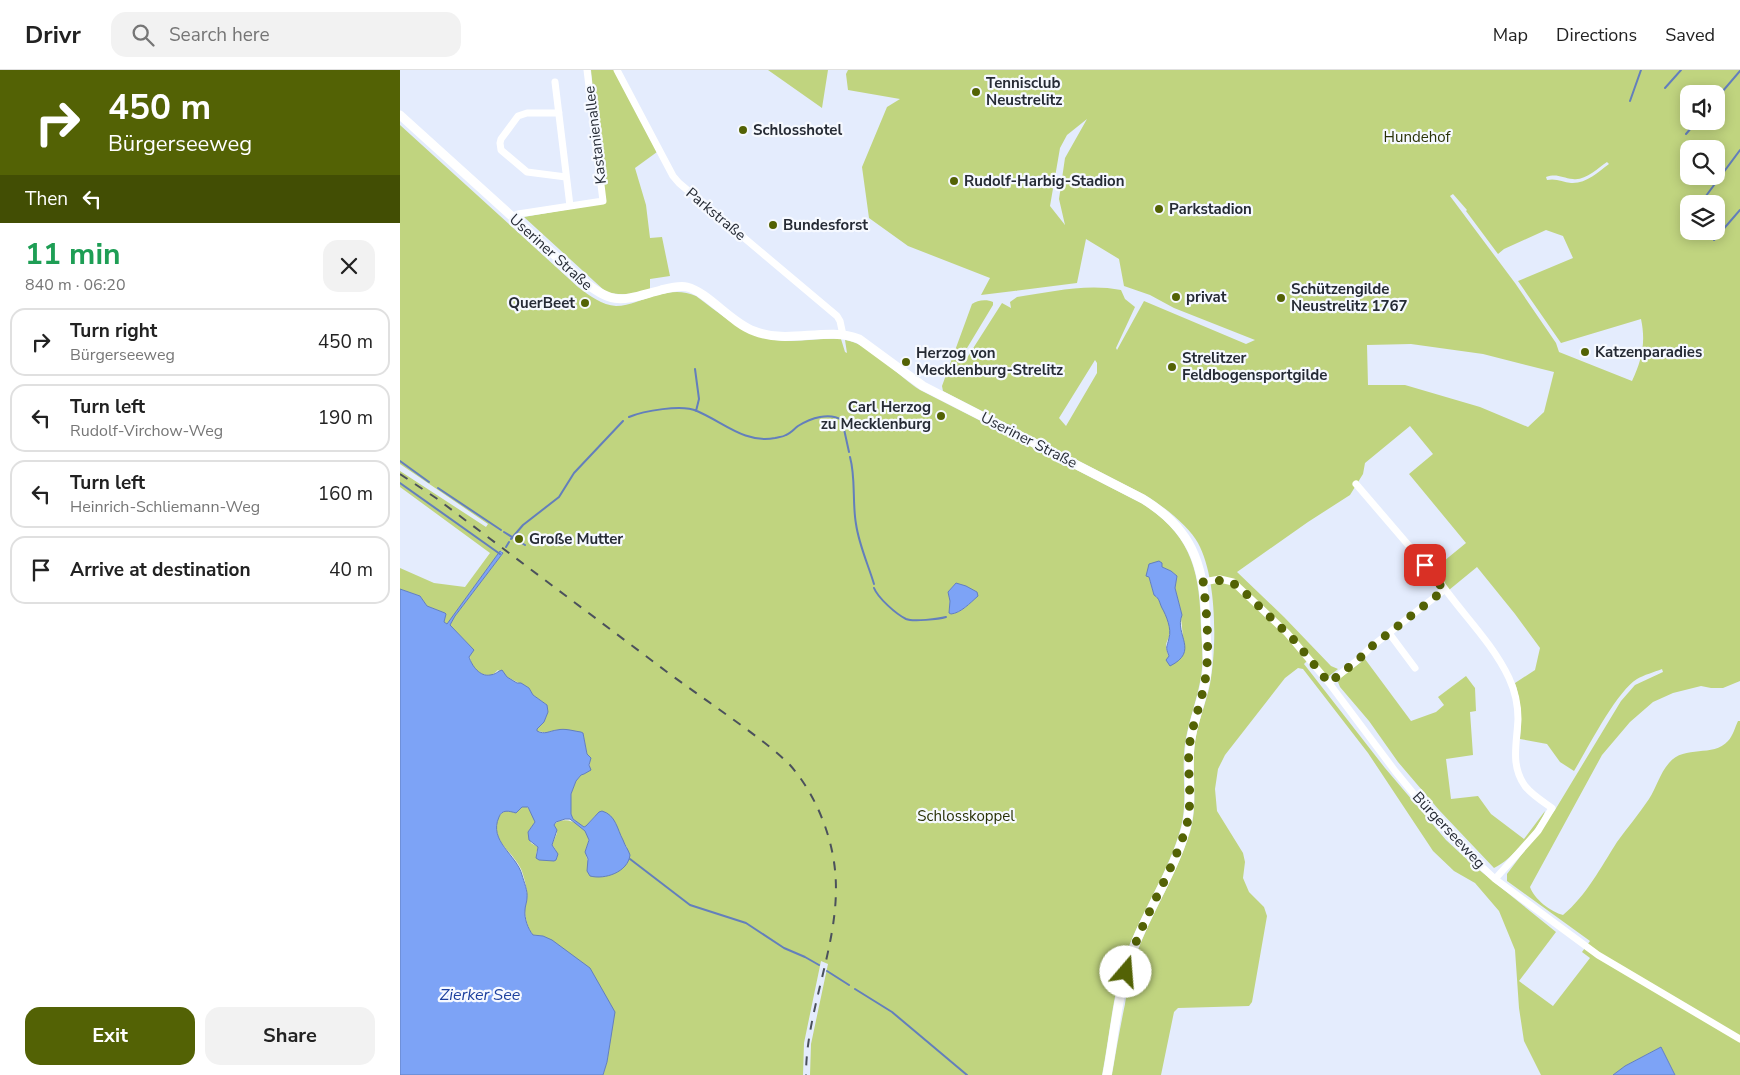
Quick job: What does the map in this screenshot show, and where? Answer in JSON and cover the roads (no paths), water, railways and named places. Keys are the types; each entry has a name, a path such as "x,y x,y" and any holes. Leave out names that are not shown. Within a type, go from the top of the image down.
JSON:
{"main road":[{"name":"Useriner Straße","path":"400,115 599,294 612,299 626,300 664,289 687,287 698,292 737,322 755,332 791,338 843,335 863,341 923,386 1152,504 1175,523 1196,557 1203,582 1206,610 1207,667 1205,684 1193,725 1190,748 1188,820 1175,856 1128,962 1107,1075"}],"street":[{"name":"Kastanienallee","path":"570,206 603,201 588,70"},
{"name":"Parkstraße","path":"617,70 678,183 837,316 843,335"},
{"path":"512,217 518,214 570,206 555,82"},
{"path":"558,113 527,113 518,116 501,139 500,147 501,150 527,172 566,177"},
{"path":"1356,484 1440,582 1444,590 1480,633 1509,678 1514,692 1518,713 1515,756 1517,768 1522,781 1530,791 1552,808 1538,830 1495,879"},
{"name":"Bürgerseeweg","path":"1203,582 1226,580 1238,586 1295,641 1383,756 1417,797 1463,849 1495,879 1598,956 1740,1039"},
{"path":"1329,683 1444,590"},
{"path":"1389,633 1415,668"}],"water":[{"name":"Zierker See","path":"500,551 503,553 450,625 474,650 469,657 474,667 480,673 492,675 502,670 507,677 529,688 533,695 547,705 548,712 544,722 537,731 545,733 563,729 583,733 587,754 591,758 589,765 591,770 581,775 576,781 571,794 571,814 573,819 584,827 599,812 607,813 616,823 630,855 625,866 615,873 602,877 590,876 587,871 588,859 585,852 589,840 585,831 570,819 556,822 554,825 557,830 552,845 558,854 554,861 536,858 538,847 529,840 528,832 535,822 528,807 522,807 516,813 504,812 499,817 497,833 500,841 515,861 526,886 525,916 531,933 552,940 590,968 615,1012 603,1075 400,1075 400,589 420,596 427,606 445,613 444,622 447,624"},
{"path":"1159,561 1162,563 1162,567 1177,576 1175,588 1182,615 1180,622 1185,649 1179,660 1170,666 1166,660 1169,656 1167,649 1170,634 1168,622 1158,599 1154,595 1149,577 1146,576 1149,564"},
{"path":"956,583 977,592 978,596 962,610 951,614 949,613 950,601 948,592"},
{"path":"1661,1047 1675,1075 1613,1075 1625,1066"}],"waterway":[{"path":"1630,101 1641,70"},
{"path":"1665,88 1681,70"},
{"path":"1725,88 1740,71"},
{"path":"1686,134 1689,130"},
{"path":"1707,195 1740,150"},
{"path":"1725,227 1740,210"},
{"path":"695,369 699,399 696,411"},
{"path":"629,417 663,409 690,409 734,431 754,438 764,439 785,436 798,426 814,418 831,416 842,420 849,452"},
{"path":"511,539 523,525 559,497 574,473 623,421"},
{"path":"850,457 857,532 874,584"},
{"path":"400,461 429,482"},
{"path":"400,483 500,554"},
{"path":"438,488 501,530"},
{"path":"504,532 525,545"},
{"path":"506,547 509,542"},
{"path":"874,588 888,605 906,619 920,620 946,617"},
{"path":"630,859 690,905 746,923 784,948 819,965"},
{"path":"827,971 849,985"},
{"path":"855,989 892,1012 967,1075"}],"railway":[{"path":"400,474 436,498 667,672 763,741 790,765 806,786 819,810 832,849 836,889 830,942 812,1022 806,1075"}],"place":[{"name":"Tennisclub Neustrelitz","path":"976,92"},
{"name":"Schlosshotel","path":"743,130"},
{"name":"Rudolf-Harbig-Stadion","path":"954,181"},
{"name":"Parkstadion","path":"1159,209"},
{"name":"Bundesforst","path":"773,225"},
{"name":"privat","path":"1176,297"},
{"name":"Schützengilde Neustrelitz 1767","path":"1281,298"},
{"name":"QuerBeet","path":"585,303"},
{"name":"Katzenparadies","path":"1585,352"},
{"name":"Herzog von Mecklenburg-Strelitz","path":"906,362"},
{"name":"Strelitzer Feldbogensportgilde","path":"1172,367"},
{"name":"Carl Herzog zu Mecklenburg","path":"941,416"},
{"name":"Große Mutter","path":"519,539"}],"park label":[{"name":"Hundehof","path":"1417,137"},
{"name":"Schlosskoppel","path":"966,816"}]}
